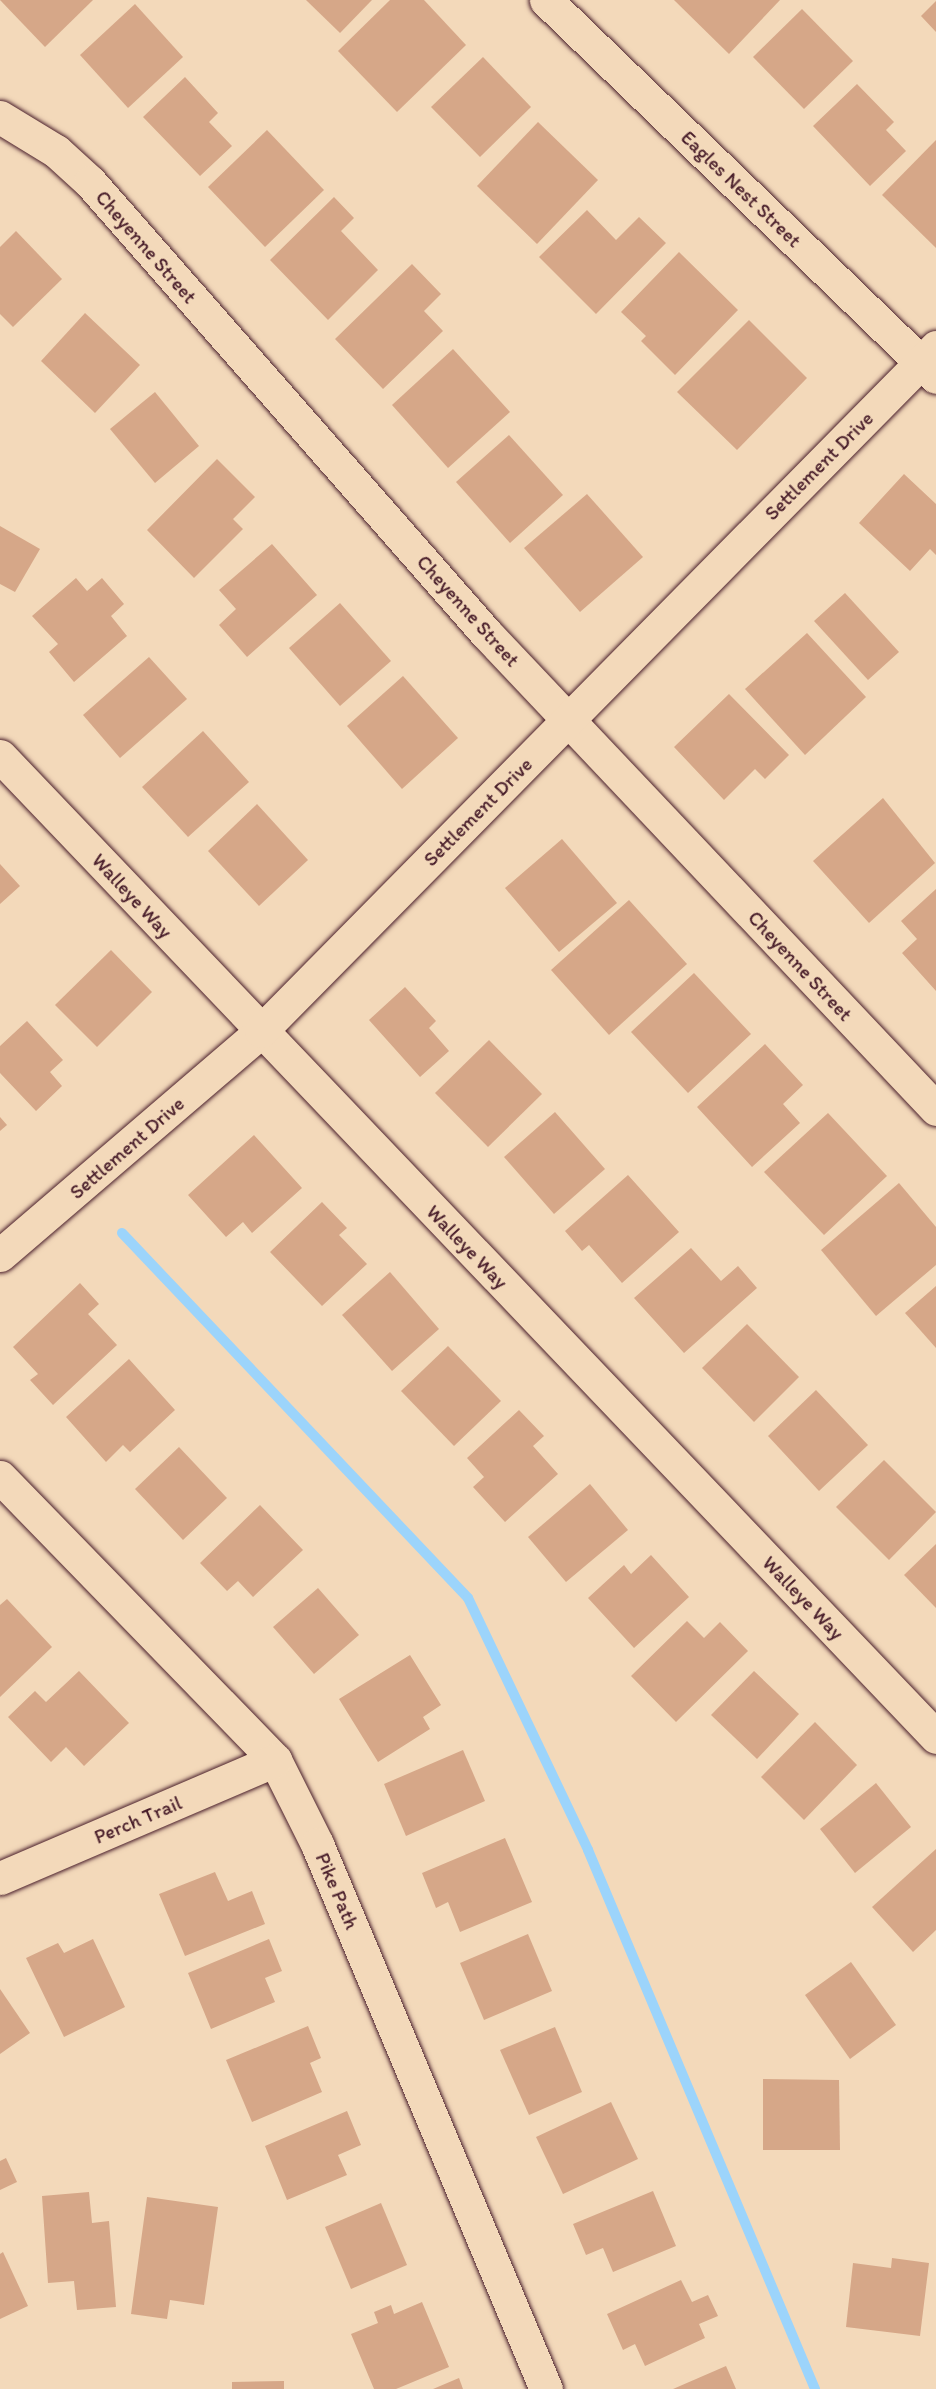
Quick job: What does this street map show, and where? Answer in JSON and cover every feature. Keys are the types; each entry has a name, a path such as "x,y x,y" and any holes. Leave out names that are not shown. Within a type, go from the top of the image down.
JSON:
{"street":[{"name":"Eagles Nest Street","path":"546,0 931,362"},
{"name":"Cheyenne Street","path":"0,117 56,151 90,182 486,633 936,1109"},
{"name":"Settlement Drive","path":"0,1255 261,1031 568,721 931,362"},
{"name":"Walleye Way","path":"0,756 936,1737"},
{"name":"Pike Path","path":"0,1477 275,1760 317,1844 546,2389"},
{"name":"Perch Trail","path":"0,1878 275,1760"}],"building":[{"path":"0,0 93,0 45,47"},
{"path":"306,0 372,0 340,33"},
{"path":"390,0 424,0 466,45 397,112 338,51"},
{"path":"674,0 780,0 729,54"},
{"path":"936,1 936,32 921,16"},
{"path":"135,4 183,57 128,108 80,55"},
{"path":"802,9 853,61 804,109 753,57"},
{"path":"483,57 531,107 480,157 431,107"},
{"path":"185,77 218,113 209,122 232,146 200,176 143,117"},
{"path":"857,84 894,122 886,130 906,151 870,186 813,126"},
{"path":"538,122 598,180 537,244 477,186"},
{"path":"267,130 324,190 265,247 208,187"},
{"path":"936,140 936,248 882,195"},
{"path":"334,197 354,218 341,231 378,270 328,320 270,260"},
{"path":"587,210 616,240 639,217 666,243 596,314 539,257"},
{"path":"16,231 62,279 13,327 0,314 0,247"},
{"path":"679,252 738,310 675,375 641,341 646,336 621,312"},
{"path":"412,264 441,294 424,311 443,331 383,389 335,339"},
{"path":"85,313 140,365 95,413 41,361"},
{"path":"749,320 807,378 737,450 677,392"},
{"path":"453,349 510,412 448,468 392,405"},
{"path":"155,392 199,446 155,483 110,429"},
{"path":"509,435 563,495 510,543 456,482"},
{"path":"217,459 255,497 233,519 243,529 194,578 147,530"},
{"path":"904,474 936,504 936,555 930,549 910,571 859,523"},
{"path":"587,494 643,557 580,612 524,548"},
{"path":"0,526 40,549 15,592 0,584"},
{"path":"272,544 317,595 247,657 219,625 236,609 219,590"},
{"path":"76,578 87,591 102,578 124,604 111,616 127,636 74,682 49,652 58,644 32,616"},
{"path":"845,593 899,652 868,680 814,621"},
{"path":"340,603 391,661 340,706 289,648"},
{"path":"807,633 866,697 805,755 745,689"},
{"path":"149,657 187,699 120,758 83,715"},
{"path":"403,676 458,738 402,789 347,726"},
{"path":"729,694 789,755 765,779 755,769 724,800 674,747"},
{"path":"203,731 249,782 188,837 142,787"},
{"path":"883,798 935,863 869,923 813,861"},
{"path":"257,804 308,860 259,906 208,851"},
{"path":"562,839 617,903 559,952 505,888"},
{"path":"0,864 20,886 0,904"},
{"path":"936,889 936,991 902,953 917,939 901,921"},
{"path":"629,900 687,964 609,1035 551,970"},
{"path":"111,950 152,992 97,1047 55,1005"},
{"path":"694,973 751,1034 688,1093 631,1032"},
{"path":"405,987 436,1021 429,1028 449,1051 420,1077 369,1020"},
{"path":"27,1021 63,1060 50,1072 62,1086 36,1111 0,1073 0,1046"},
{"path":"489,1040 542,1094 488,1147 435,1093"},
{"path":"765,1044 803,1085 783,1104 800,1123 752,1167 697,1107"},
{"path":"555,1112 605,1169 554,1214 504,1157"},
{"path":"828,1113 887,1176 824,1235 764,1172"},
{"path":"0,1117 7,1125 0,1131"},
{"path":"254,1135 302,1188 252,1233 243,1222 226,1237 188,1195"},
{"path":"628,1175 679,1232 622,1283 589,1245 582,1251 565,1231"},
{"path":"899,1183 936,1227 936,1265 876,1316 821,1250"},
{"path":"322,1202 347,1228 339,1235 367,1264 322,1306 270,1252"},
{"path":"691,1248 721,1281 738,1266 757,1288 684,1353 634,1298"},
{"path":"390,1272 439,1329 392,1371 342,1315"},
{"path":"80,1283 99,1304 88,1314 117,1345 53,1405 30,1380 38,1374 13,1347"},
{"path":"936,1286 936,1348 905,1313"},
{"path":"747,1324 799,1377 754,1422 702,1368"},
{"path":"448,1346 501,1401 454,1446 401,1391"},
{"path":"129,1359 175,1410 130,1452 123,1445 106,1462 66,1417"},
{"path":"816,1390 868,1445 819,1491 768,1436"},
{"path":"519,1410 544,1436 533,1446 558,1474 505,1522 473,1487 484,1477 467,1458"},
{"path":"179,1447 227,1498 183,1540 135,1489"},
{"path":"884,1460 936,1512 889,1560 836,1507"},
{"path":"590,1484 628,1530 566,1582 528,1537"},
{"path":"260,1505 303,1550 253,1597 238,1581 227,1591 200,1563"},
{"path":"936,1544 936,1608 904,1575"},
{"path":"651,1555 689,1597 634,1648 588,1598 624,1565 631,1574"},
{"path":"318,1588 359,1635 314,1674 273,1627"},
{"path":"7,1599 52,1647 0,1697 0,1605"},
{"path":"687,1621 704,1638 720,1622 748,1651 676,1722 631,1676"},
{"path":"410,1655 441,1705 423,1717 430,1729 378,1762 339,1699"},
{"path":"79,1671 129,1723 84,1766 66,1747 51,1762 8,1717 35,1691 46,1702"},
{"path":"754,1671 799,1714 757,1759 711,1715"},
{"path":"815,1722 857,1765 804,1820 761,1777"},
{"path":"463,1750 485,1801 406,1836 384,1784"},
{"path":"876,1783 911,1827 855,1873 820,1829"},
{"path":"505,1838 532,1902 460,1932 448,1902 436,1908 422,1873"},
{"path":"936,1849 936,1930 913,1952 872,1907"},
{"path":"215,1872 228,1901 252,1891 265,1924 185,1956 159,1894"},
{"path":"528,1934 552,1991 484,2020 460,1963"},
{"path":"93,1939 125,2007 64,2037 26,1958 58,1943 64,1953"},
{"path":"269,1939 282,1971 265,1978 275,2002 211,2029 188,1973"},
{"path":"851,1962 896,2025 850,2059 805,1995"},
{"path":"0,1989 30,2033 0,2054"},
{"path":"308,2026 321,2058 310,2063 322,2092 252,2122 226,2060"},
{"path":"555,2027 582,2092 529,2115 500,2050"},
{"path":"763,2079 839,2080 840,2150 763,2150"},
{"path":"611,2102 638,2159 563,2194 536,2137"},
{"path":"347,2111 361,2145 338,2155 347,2175 287,2200 265,2146"},
{"path":"6,2158 17,2182 0,2190 0,2161"},
{"path":"653,2191 676,2246 613,2272 603,2248 586,2255 573,2224"},
{"path":"89,2192 92,2223 109,2221 116,2307 77,2310 74,2281 48,2283 42,2196"},
{"path":"147,2197 218,2207 204,2305 170,2300 167,2319 131,2314"},
{"path":"381,2203 407,2265 351,2289 325,2227"},
{"path":"3,2252 28,2306 0,2319 0,2254"},
{"path":"892,2258 929,2263 920,2336 846,2327 853,2263 891,2268"},
{"path":"681,2280 692,2302 708,2295 718,2316 699,2324 705,2338 645,2366 635,2344 623,2350 607,2314"},
{"path":"422,2302 449,2367 396,2389 374,2389 351,2334 378,2323 374,2312 391,2305 394,2314"},
{"path":"726,2366 736,2389 673,2389"},
{"path":"459,2378 463,2389 433,2389"},
{"path":"284,2381 284,2389 232,2389 232,2382"}],"waterway":[{"path":"122,1233 468,1598 588,1850 815,2389"}]}
